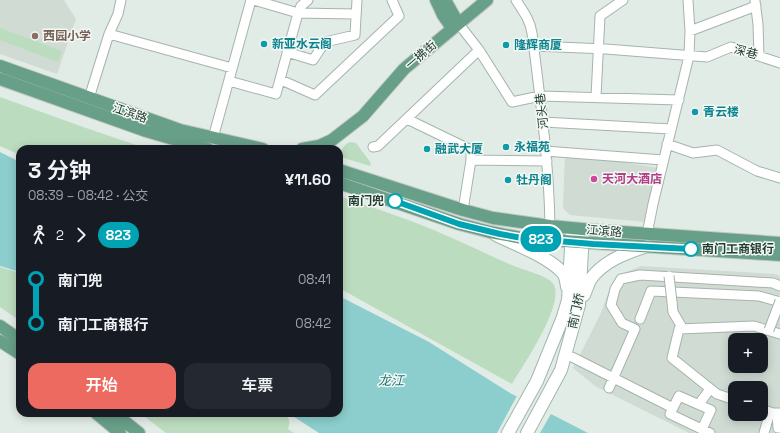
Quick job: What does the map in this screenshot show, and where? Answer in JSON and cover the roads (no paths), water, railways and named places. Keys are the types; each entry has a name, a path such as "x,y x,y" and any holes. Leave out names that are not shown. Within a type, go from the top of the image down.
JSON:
{"main road":[{"path":"436,0 443,15 455,26"},
{"path":"445,0 455,26"},
{"name":"一拂街","path":"321,145 332,140 363,116 404,69 486,0"},
{"name":"江滨路","path":"0,66 180,130 211,144"},
{"name":"江滨路","path":"0,79 146,131 221,145"},
{"name":"江滨路","path":"343,171 463,210 493,218 550,226 578,228 647,240 780,255"},
{"name":"江滨路","path":"343,184 459,224 522,238 577,242 647,240 780,243"},
{"path":"0,326 16,337"},
{"path":"0,341 16,351"},
{"path":"101,417 120,433"},
{"path":"119,417 139,433"}],"street":[{"path":"89,98 109,34 118,14 121,0"},
{"path":"211,144 253,0 298,13 355,14"},
{"path":"229,81 276,94 298,13 301,6 308,0"},
{"path":"287,52 313,60 325,42 355,35 357,0"},
{"path":"280,80 315,95 399,16 392,0"},
{"name":"河头巷","path":"516,0 526,14 530,25 534,46 547,161 550,226"},
{"path":"596,97 600,16 623,0"},
{"path":"574,302 601,268 647,240 652,204 689,56 690,31 688,0"},
{"path":"690,31 755,3 760,42 759,56"},
{"path":"455,26 479,50 512,102 540,96 679,100"},
{"path":"109,34 232,68"},
{"name":"深巷","path":"534,46 707,57 731,47 780,63"},
{"path":"373,147 378,146 479,50"},
{"path":"407,119 471,150 471,160 463,210"},
{"path":"543,122 671,129"},
{"path":"667,144 693,153 717,150 757,171 780,178"},
{"path":"545,151 663,160"},
{"path":"471,160 547,161"},
{"name":"南门桥","path":"527,433 561,370 574,302 578,228"},
{"path":"490,232 554,265 566,279 574,302"},
{"path":"609,388 635,329 622,324 611,305 615,289 621,279 640,274 773,283 780,286"},
{"path":"669,276 674,312 683,329"},
{"path":"640,319 651,292 759,296 780,302 769,330"},
{"name":"南门桥","path":"508,433 537,382 563,317 574,302"},
{"path":"728,398 717,394 672,358 679,329 754,326 780,334"},
{"path":"572,357 673,408"},
{"path":"699,404 710,389"},
{"path":"680,396 710,410 706,431 670,414 673,408 680,396"},
{"path":"776,413 778,428 780,428"},
{"path":"764,433 776,413"}],"water":[{"path":"0,152 16,160 16,271 0,266"},
{"name":"龙江","path":"343,298 429,342 510,393 588,433 319,433 294,417 343,417"}],"place":[{"name":"西园小学","path":"35,36"},
{"name":"新亚水云阁","path":"264,44"},
{"name":"隆辉商厦","path":"506,45"},
{"name":"青云楼","path":"695,112"},
{"name":"永福苑","path":"506,147"},
{"name":"融武大厦","path":"427,149"},
{"name":"天河大酒店","path":"594,179"},
{"name":"牡丹阁","path":"508,180"},
{"name":"南门兜","path":"395,201"},
{"name":"南门工商银行","path":"691,249"}]}
